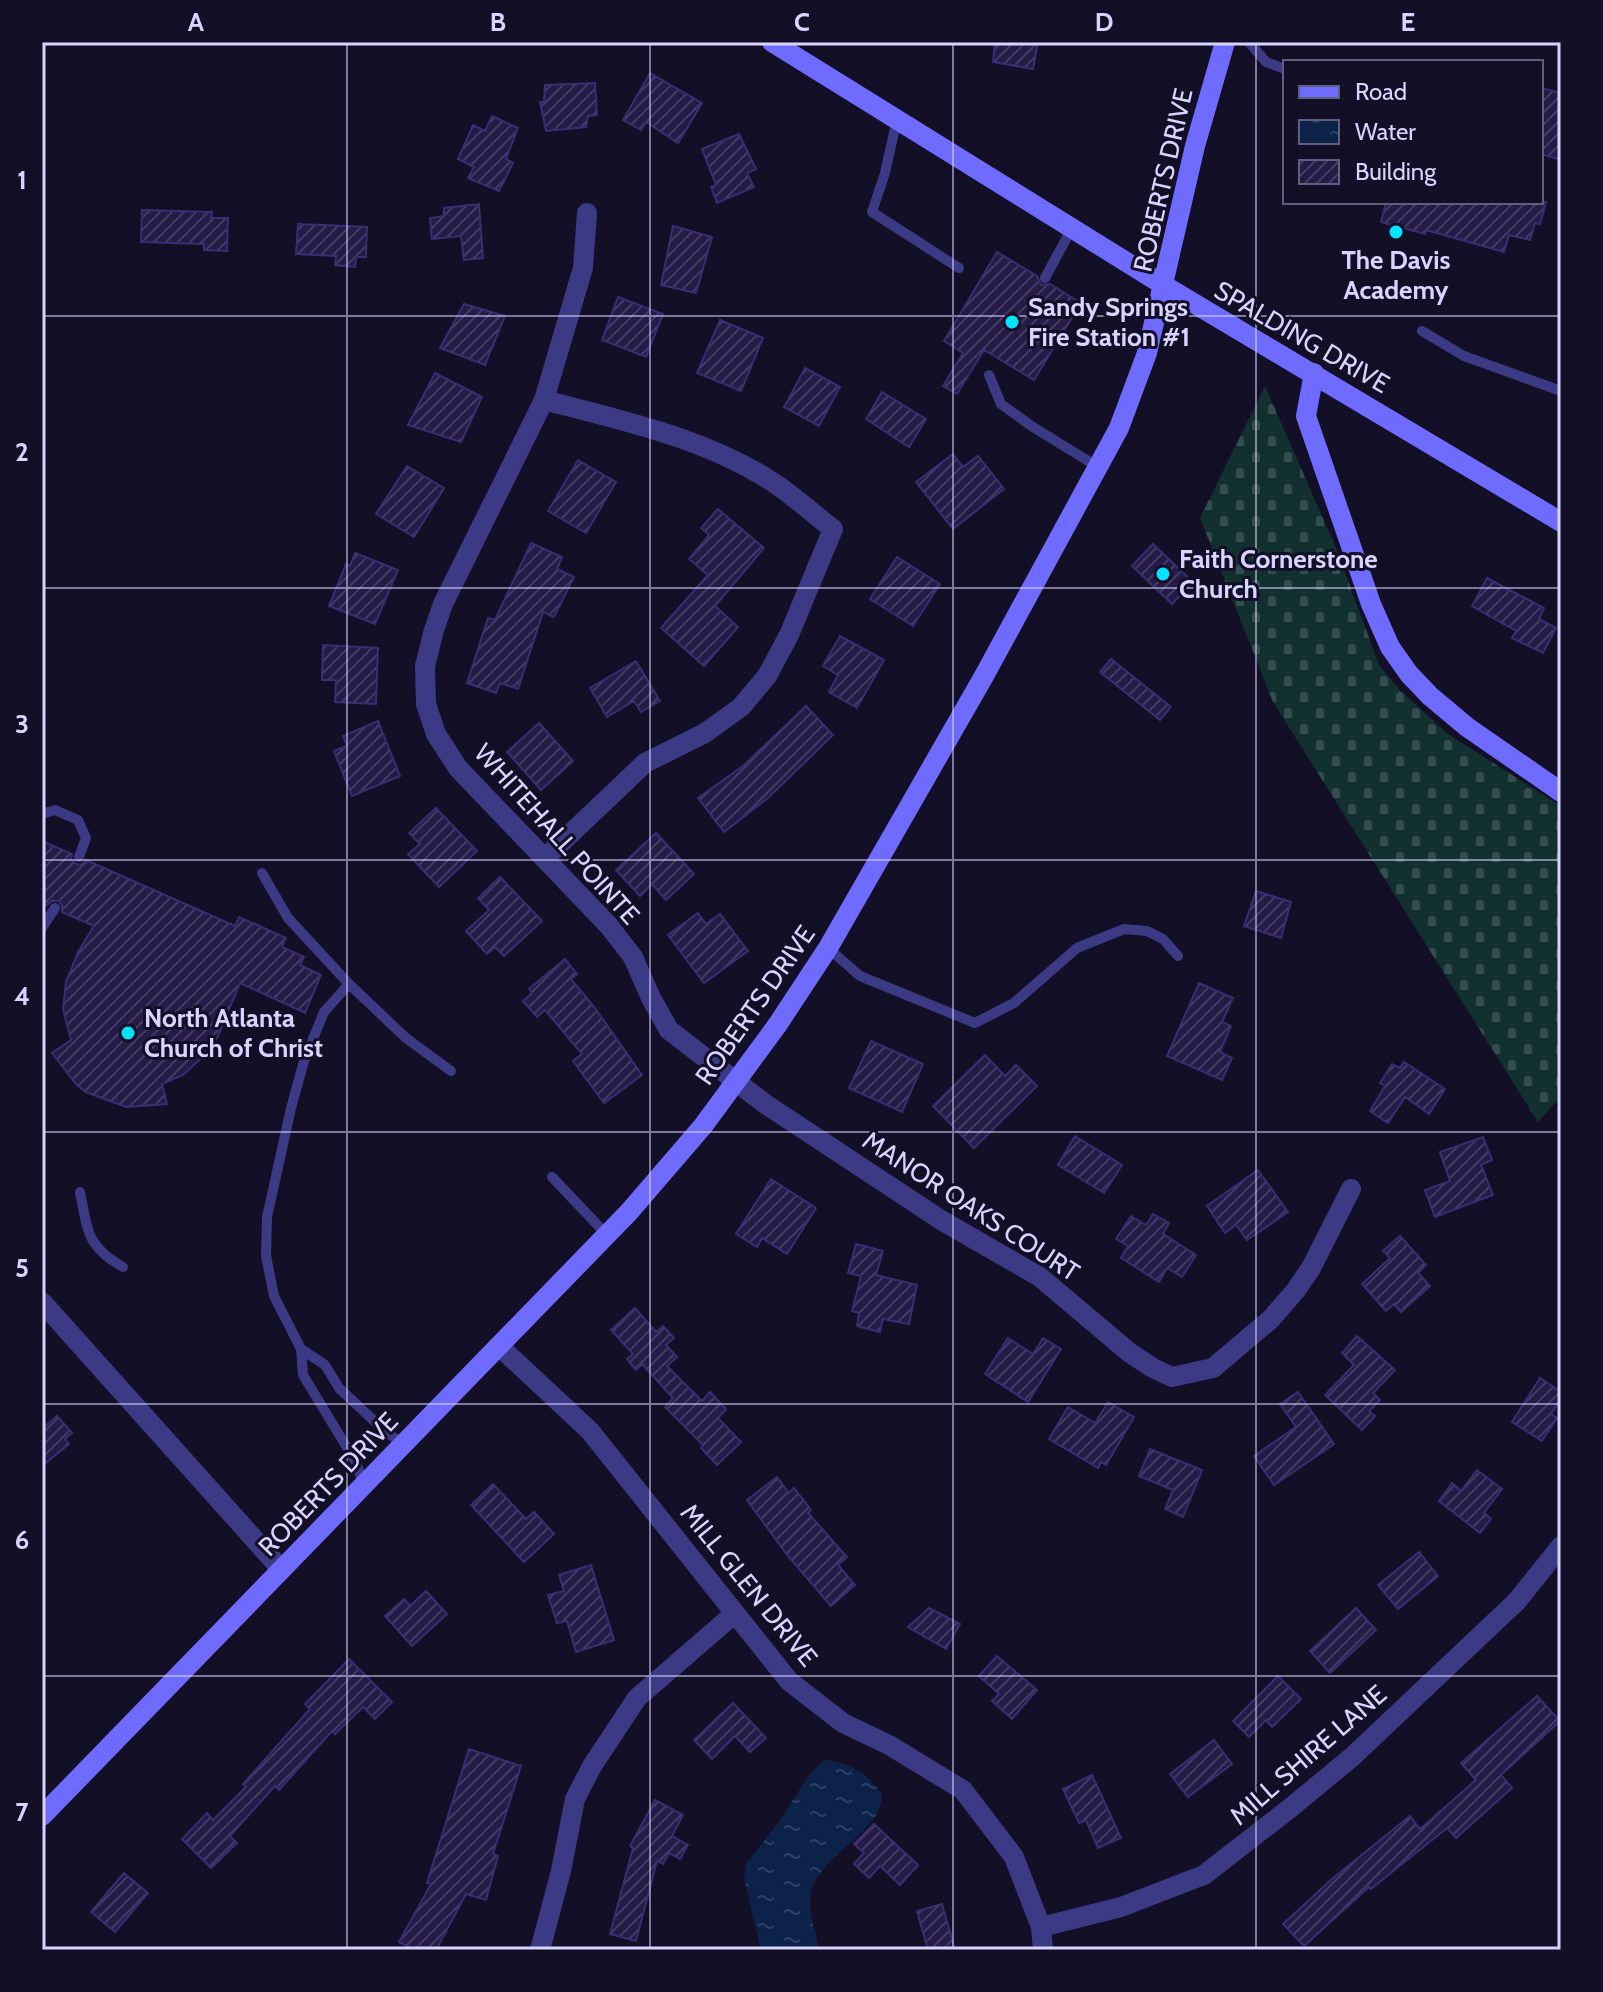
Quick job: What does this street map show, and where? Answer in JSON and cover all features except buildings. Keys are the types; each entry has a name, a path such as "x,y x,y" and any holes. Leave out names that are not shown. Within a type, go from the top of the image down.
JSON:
{"street":[{"name":"SPALDING DRIVE","path":"772,42 1165,286 1561,522"},
{"name":"ROBERTS DRIVE","path":"42,1816 607,1235 703,1126 743,1088 778,1024 828,948 976,690 1119,428 1135,389 1165,286 1195,146 1225,42"},
{"name":"WHITEHALL POINTE","path":"587,213 583,268 544,400 443,604 425,666 426,704 436,734 458,768 609,926 633,957 669,1030 743,1088"},
{"path":"1314,373 1306,416 1371,604 1390,647 1409,674 1439,704 1504,755 1561,792"},
{"path":"544,400 617,419 711,450 779,486 833,529 789,635 767,676 741,707 705,733 645,763 545,858"},
{"name":"MANOR OAKS COURT","path":"743,1088 941,1220 1040,1277 1130,1353 1172,1377 1213,1368 1271,1319 1311,1268 1351,1189"},
{"path":"42,1302 281,1569"},
{"name":"MILL GLEN DRIVE","path":"499,1346 590,1431 789,1681 843,1723 889,1745 963,1790 1014,1857 1041,1927 1043,1950"},
{"name":"MILL SHIRE LANE","path":"1041,1927 1121,1907 1204,1875 1352,1757 1517,1601 1561,1546"},
{"path":"540,1950 561,1871 575,1799 592,1766 637,1698 734,1614"}],"lane":[{"path":"1249,42 1266,62 1283,68"},
{"path":"897,119 885,173 872,212 959,268"},
{"path":"1045,278 1072,228"},
{"path":"1422,331 1464,356 1561,391"},
{"path":"989,375 1001,404 1098,467"},
{"path":"42,814 55,810 78,820 86,838 79,857"},
{"path":"262,873 288,918 349,984 406,1038 451,1071"},
{"path":"42,928 55,908"},
{"path":"828,948 860,976 975,1023 1014,1003 1077,948 1124,929 1147,931 1163,939 1178,956"},
{"path":"349,984 324,1012 304,1061 267,1217 266,1256 274,1296 301,1349 303,1375 357,1464 363,1485"},
{"path":"552,1177 607,1235"},
{"path":"80,1192 89,1237 105,1257 123,1267"},
{"path":"301,1349 325,1365 339,1388 388,1434 404,1443"}],"green space":[{"path":"1265,386 1336,548 1379,665 1400,690 1448,734 1561,806 1561,1096 1538,1122 1273,702 1200,518"}],"water":[{"path":"824,1760 850,1766 871,1781 882,1795 879,1810 871,1823 833,1858 814,1885 810,1907 819,1950 761,1950 744,1878 746,1864 781,1819 808,1776"}],"place":[{"name":"The Davis Academy","path":"1396,232"},
{"name":"Sandy Springs Fire Station #1","path":"1012,322"},
{"name":"Faith Cornerstone Church","path":"1163,574"},
{"name":"North Atlanta Church of Christ","path":"128,1033"}]}
